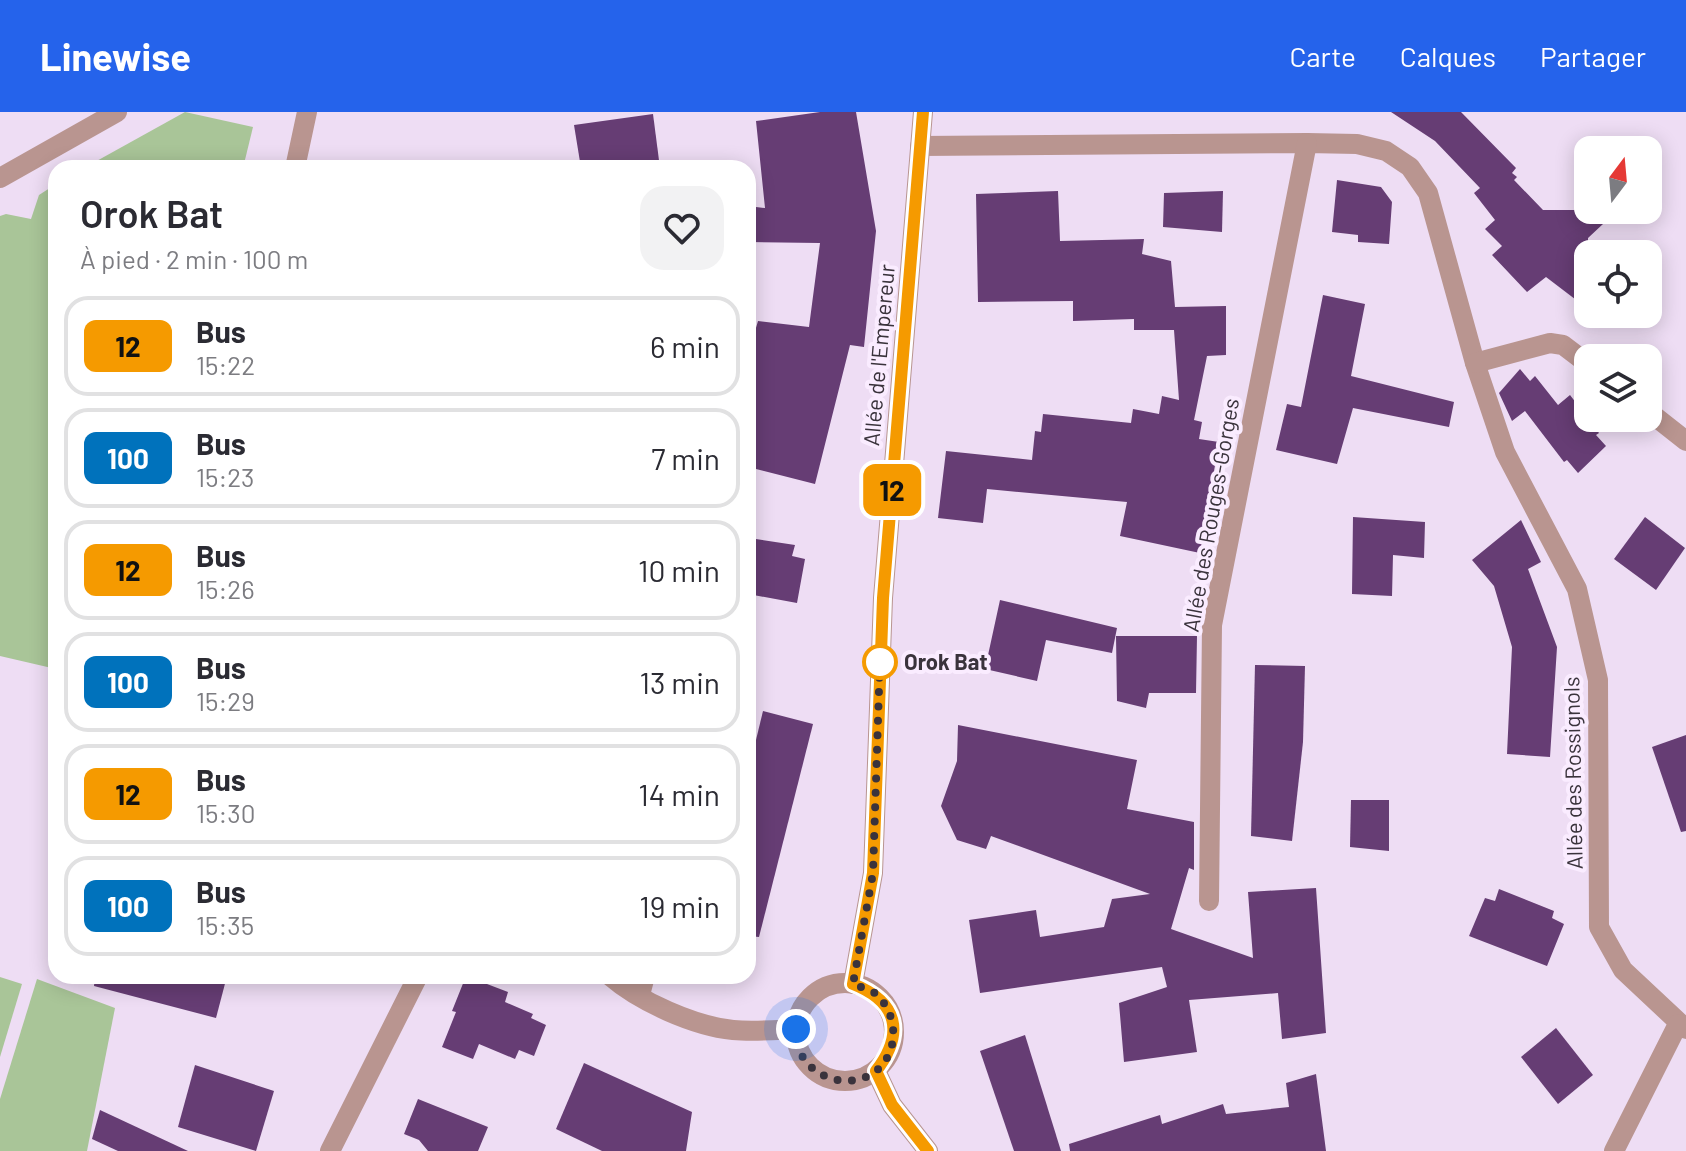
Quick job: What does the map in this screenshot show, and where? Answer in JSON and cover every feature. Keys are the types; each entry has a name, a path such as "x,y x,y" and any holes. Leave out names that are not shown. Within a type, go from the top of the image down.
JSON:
{"street":[{"path":"0,178 117,112"},
{"path":"297,160 307,112"},
{"name":"Allée de l'Empereur","path":"853,984 873,873 883,598 923,112"},
{"name":"Allée des Rouges-Gorges","path":"1209,901 1212,625 1307,143"},
{"name":"Allée des Rossignols","path":"920,146 1357,144 1386,151 1410,167 1428,193 1475,363 1505,452 1577,589 1598,680 1599,927 1623,970 1682,1026"},
{"path":"1475,363 1550,343 1563,345 1574,353"},
{"path":"1662,422 1686,441"},
{"path":"330,1151 414,984"},
{"path":"853,984 874,992 889,1009 895,1031 890,1053 876,1071 855,1081 833,1080 813,1070 799,1052 796,1029 801,1009 814,994 832,985 853,984"},
{"path":"643,986 687,1020 733,1030 796,1029"},
{"path":"1614,1151 1682,1026"},
{"path":"876,1071 892,1105 928,1151"}],"green space":[{"path":"185,112 253,127 245,160 98,160"},
{"path":"48,189 48,667 0,656 0,216 6,214 31,219 39,195"},
{"path":"0,977 22,984 0,1057"},
{"path":"37,979 115,1008 87,1151 0,1151 0,1099"}],"building":[{"path":"820,112 856,112 876,231 864,347 850,345 815,484 756,469 756,328 758,321 809,327 820,243 756,242 756,207 765,208 756,121"},
{"path":"1391,112 1461,112 1516,168 1512,173 1517,177 1514,180 1543,210 1574,210 1574,224 1603,224 1588,240 1574,240 1574,298 1546,277 1527,292 1492,255 1502,246 1485,229 1495,220 1474,193 1480,188 1435,141"},
{"path":"653,114 659,160 580,160 574,125"},
{"path":"1337,180 1381,187 1392,202 1389,244 1358,242 1358,235 1332,232"},
{"path":"1058,191 1060,241 1144,239 1142,254 1171,261 1175,307 1226,306 1226,355 1207,356 1194,420 1202,422 1199,439 1219,442 1200,553 1120,536 1127,502 987,489 983,523 938,518 946,451 1032,460 1035,431 1041,432 1043,414 1131,423 1133,409 1159,414 1162,396 1179,400 1174,330 1134,330 1134,319 1073,321 1073,301 978,302 976,194"},
{"path":"1223,191 1222,232 1163,227 1164,193"},
{"path":"1323,295 1365,304 1351,376 1454,402 1449,427 1353,408 1337,464 1276,450 1287,404 1301,407"},
{"path":"1520,369 1530,381 1535,376 1558,405 1570,395 1574,400 1574,432 1598,432 1596,435 1606,446 1578,473 1567,460 1564,462 1525,411 1512,421 1499,393"},
{"path":"1353,517 1425,522 1424,558 1393,555 1392,596 1352,594"},
{"path":"1645,517 1685,548 1656,590 1614,559"},
{"path":"1521,520 1541,562 1528,569 1557,647 1550,757 1507,754 1512,647 1494,586 1472,560"},
{"path":"756,539 795,545 792,556 805,559 797,603 756,595"},
{"path":"1000,600 1117,628 1112,653 1046,640 1037,681 985,669"},
{"path":"1116,636 1197,636 1196,693 1149,693 1146,708 1117,701"},
{"path":"1255,665 1305,666 1303,742 1292,841 1251,836"},
{"path":"763,711 813,724 759,937 756,937 756,740"},
{"path":"958,725 1137,760 1127,809 1194,822 1194,870 1189,868 1171,929 1253,958 1248,892 1316,888 1326,1033 1282,1039 1278,993 1189,1000 1197,1052 1124,1062 1119,1003 1167,987 1162,967 980,993 969,920 1036,910 1040,937 1104,927 1112,899 1150,894 991,836 986,849 957,840 941,806 957,761"},
{"path":"1686,735 1686,831 1681,832 1652,747"},
{"path":"1351,800 1389,800 1389,851 1350,847"},
{"path":"1499,889 1554,911 1552,918 1564,924 1547,966 1469,936 1485,898 1495,901"},
{"path":"94,984 225,984 216,1018"},
{"path":"463,984 487,984 508,992 505,1002 533,1014 531,1018 546,1025 534,1056 519,1050 515,1059 479,1044 473,1059 442,1047 456,1012 452,1011"},
{"path":"1556,1028 1593,1075 1558,1104 1521,1057"},
{"path":"1025,1035 1061,1151 1014,1151 980,1051"},
{"path":"584,1063 692,1112 686,1151 602,1151 556,1129"},
{"path":"195,1065 274,1091 256,1151 178,1127"},
{"path":"1316,1074 1326,1151 1070,1151 1069,1144 1160,1115 1162,1124 1223,1104 1226,1114 1289,1107 1286,1083"},
{"path":"418,1099 488,1127 478,1151 428,1151 419,1140 404,1134"},
{"path":"100,1110 188,1151 118,1151 92,1139"}],"bus line":[{"name":"12","path":"923,112 883,598 873,873 853,984 874,992 889,1009 895,1031 890,1053 876,1071 892,1105 928,1151"}],"place":[{"name":"Orok Bat","path":"880,662"}],"route":[{"path":"796,1029 799,1052 813,1070 833,1080 855,1081 876,1071 890,1053 895,1031 889,1009 874,992 853,984 873,873 880,659 880,662"}]}
